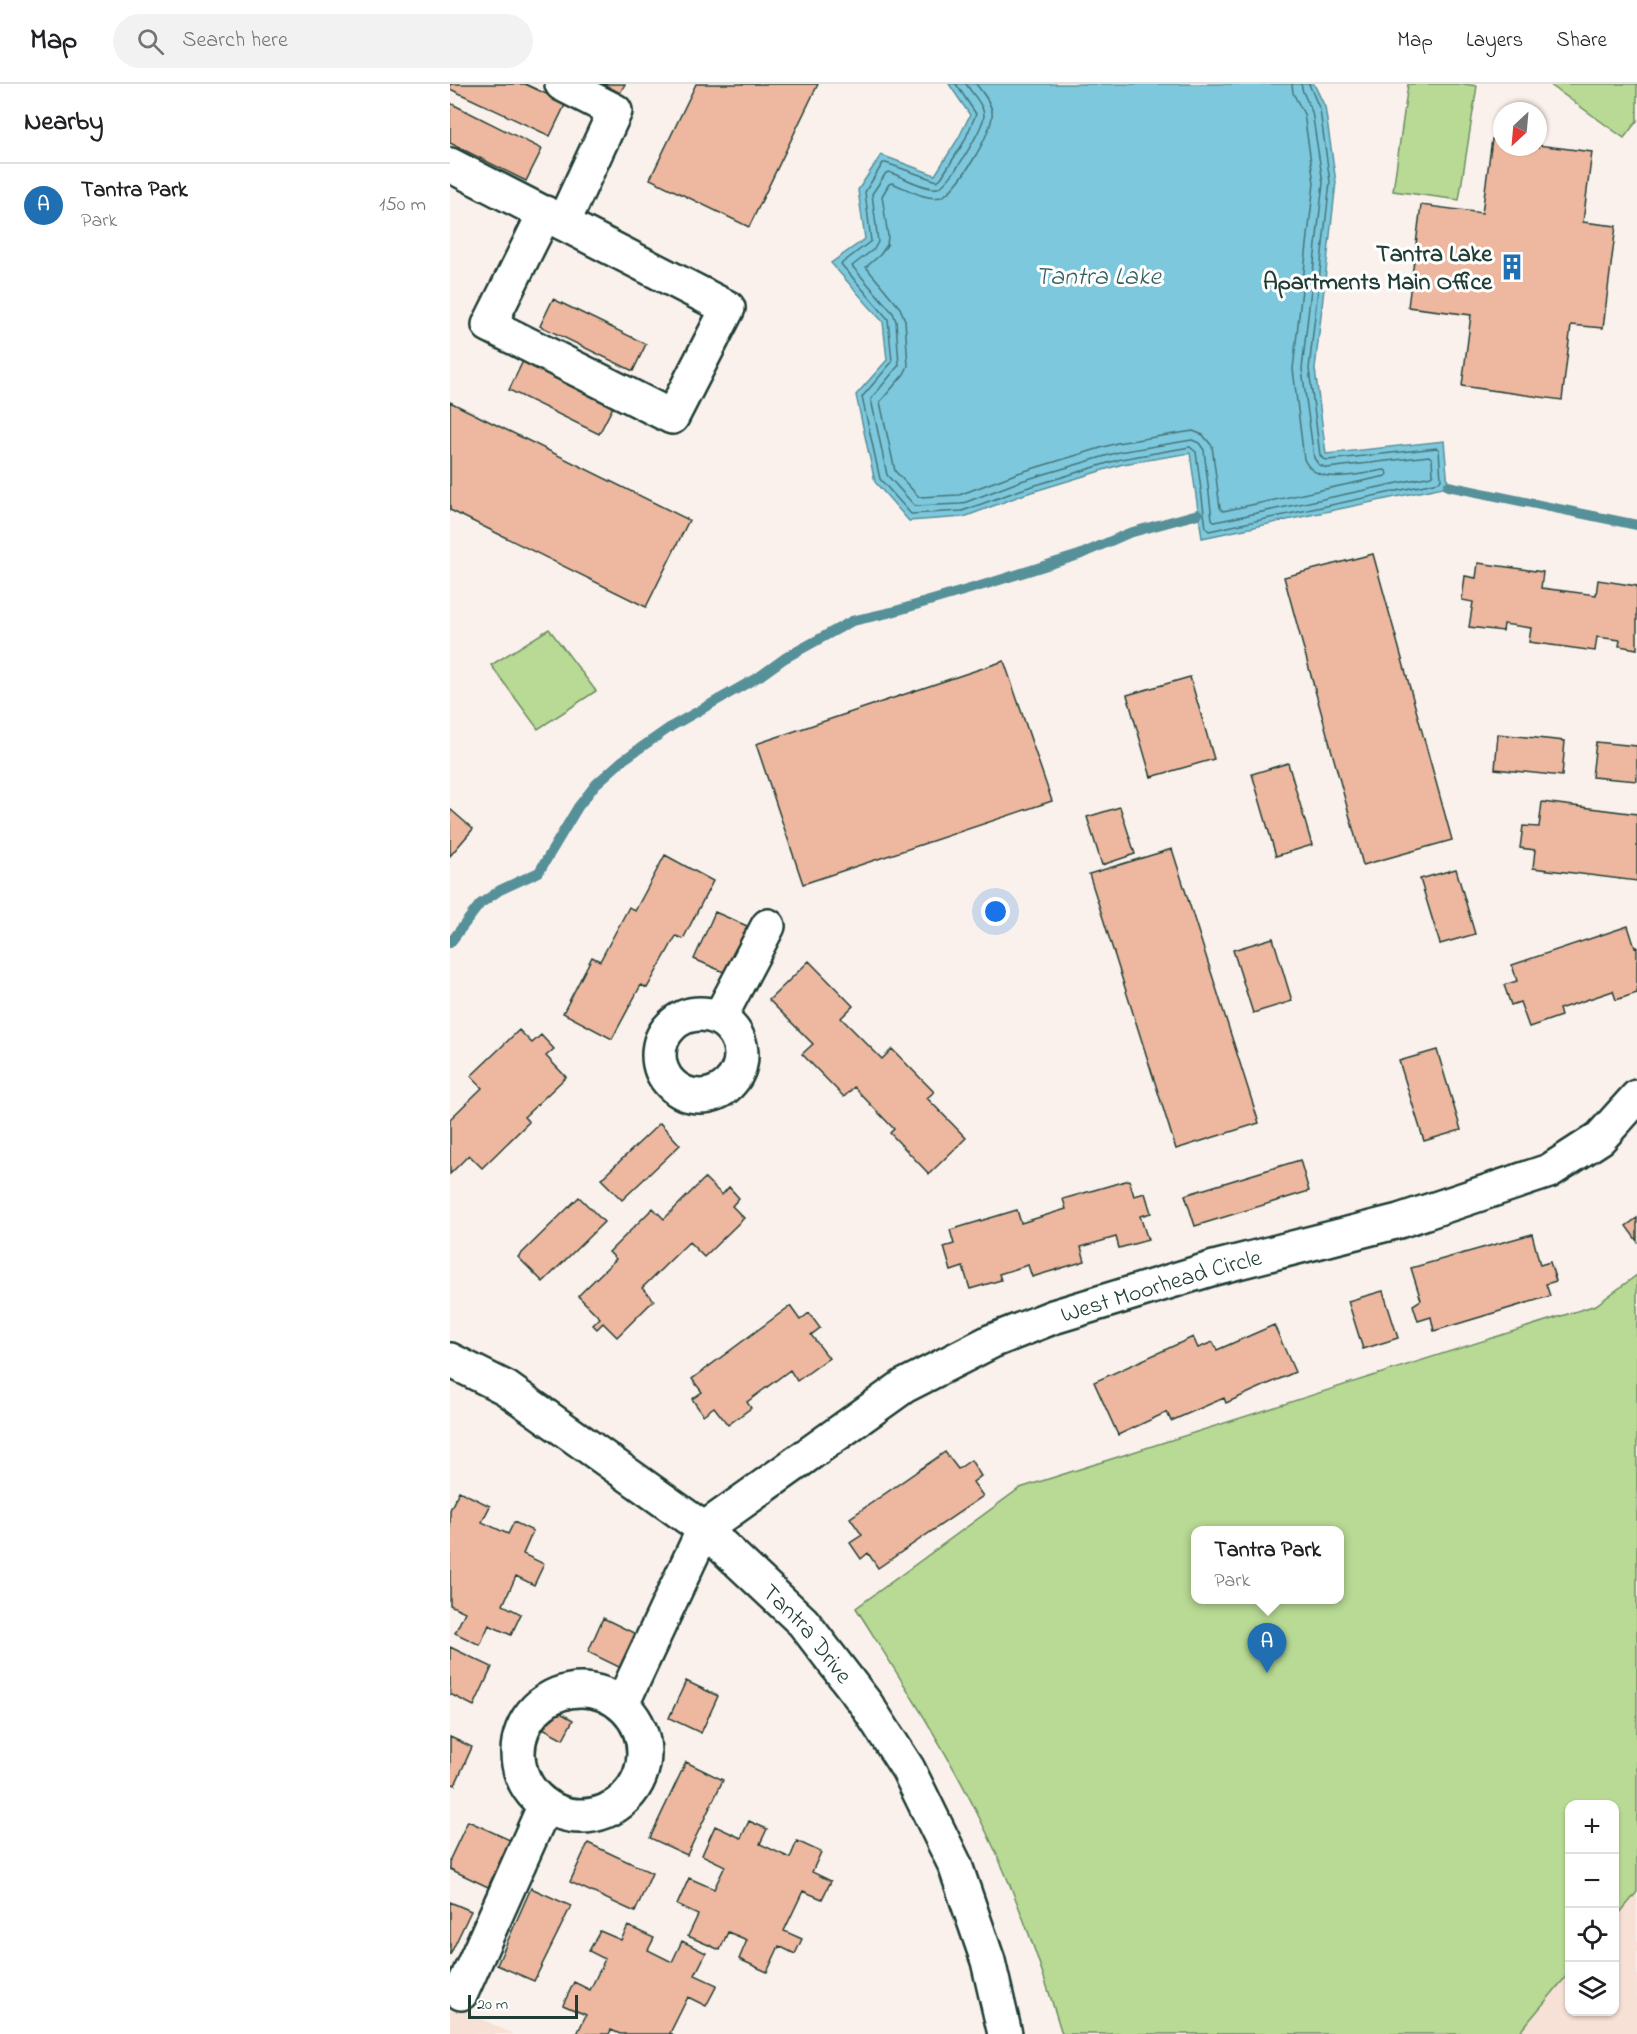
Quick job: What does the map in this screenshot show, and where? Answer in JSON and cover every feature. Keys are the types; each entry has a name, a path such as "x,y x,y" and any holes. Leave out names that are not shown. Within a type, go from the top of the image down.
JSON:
{"street":[{"path":"450,165 554,218 728,308 672,417 489,325 554,218 615,111 562,84"},
{"path":"720,1017 768,926"},
{"name":"West Moorhead Circle","path":"704,1529 904,1386 992,1341 1053,1317 1202,1271 1399,1221 1549,1171 1600,1138 1637,1097"},
{"name":"Tantra Drive","path":"450,1360 506,1388 704,1529 803,1622 866,1704 908,1769 955,1865 988,1961 1005,2034"},
{"path":"622,1704 704,1529"},
{"path":"566,1691 596,1691 622,1704 638,1724 645,1749 641,1775 628,1797 612,1809 594,1816 568,1815 545,1805 534,1796 526,1784 517,1756 523,1728 530,1715 540,1704 566,1691"},
{"path":"461,1993 545,1805"}],"shaded area":[{"path":"1637,1891 1637,2034 1517,2034 1565,1976 1565,2016 1619,2016 1619,1913"},
{"path":"450,2004 513,2034 450,2034"}],"green space":[{"path":"1408,84 1477,86 1459,200 1393,191"},
{"path":"1549,84 1637,84 1637,121 1624,138"},
{"path":"549,629 596,691 538,729 491,665"},
{"path":"1637,1275 1637,1892 1619,1914 1619,1800 1565,1800 1565,1978 1518,2034 1062,2034 1026,1926 981,1821 937,1740 856,1608 1020,1488 1596,1305"}],"water":[{"name":"Tantra Lake","path":"949,84 1314,84 1325,107 1336,182 1315,369 1326,454 1444,441 1448,486 1202,538 1190,453 1123,464 1025,494 964,517 909,521 875,482 856,395 887,360 883,322 831,263 865,239 858,190 881,155 935,175 970,115"}],"building":[{"path":"450,84 525,84 566,103 550,136 450,89"},
{"path":"603,84 625,84 620,93"},
{"path":"696,84 818,84 749,227 650,179"},
{"path":"450,103 542,149 526,181 450,143"},
{"name":"Tantra Lake Apartments Main Office","path":"1492,139 1493,156 1547,156 1547,146 1592,152 1583,222 1616,226 1603,328 1571,325 1562,400 1462,386 1471,315 1408,307 1421,205 1482,213"},
{"path":"553,299 646,344 633,371 540,326"},
{"path":"524,359 615,403 599,434 509,390"},
{"path":"450,402 689,520 646,607 450,510"},
{"path":"1373,554 1452,840 1363,865 1284,577"},
{"path":"1478,563 1543,572 1541,588 1596,595 1598,580 1637,586 1637,649 1619,646 1620,640 1597,637 1595,651 1529,642 1531,628 1504,624 1503,631 1469,627 1473,602 1462,600 1465,576 1476,578"},
{"path":"1004,661 1052,801 803,884 756,744"},
{"path":"1190,677 1214,759 1151,777 1127,695"},
{"path":"1498,734 1565,741 1562,776 1495,769"},
{"path":"1596,742 1637,746 1637,781 1592,777"},
{"path":"1288,763 1312,845 1276,856 1252,774"},
{"path":"1542,802 1637,814 1637,881 1533,868 1535,850 1520,848 1523,826 1539,827"},
{"path":"1120,807 1135,854 1102,865 1087,817"},
{"path":"450,809 473,829 450,856"},
{"path":"1172,849 1259,1123 1176,1149 1089,874"},
{"path":"665,855 713,881 683,939 676,936 647,988 641,985 612,1039 563,1013 592,957 600,961 629,907 635,911"},
{"path":"1456,869 1475,934 1440,944 1420,879"},
{"path":"715,912 747,926 726,973 694,959"},
{"path":"1628,926 1635,948 1637,947 1637,993 1616,1000 1613,991 1559,1009 1561,1016 1529,1027 1520,1002 1511,1005 1504,985 1517,981 1512,965"},
{"path":"1273,938 1292,1001 1253,1013 1233,950"},
{"path":"809,961 853,1006 841,1018 882,1059 892,1049 934,1092 927,1098 966,1138 929,1174 890,1133 894,1129 854,1087 844,1097 802,1054 813,1044 769,1000"},
{"path":"519,1030 532,1043 541,1035 554,1049 546,1056 566,1077 524,1117 529,1122 482,1168 469,1155 450,1174 450,1119 482,1088 471,1076"},
{"path":"1437,1050 1461,1130 1424,1141 1399,1061"},
{"path":"660,1123 680,1145 622,1200 601,1179"},
{"path":"1300,1160 1309,1191 1195,1226 1185,1195"},
{"path":"705,1178 722,1195 729,1187 739,1198 732,1206 744,1218 704,1257 689,1242 642,1288 654,1300 617,1337 603,1323 597,1329 593,1325 600,1318 578,1296 616,1259 609,1252 653,1208 664,1219"},
{"path":"1129,1180 1134,1196 1145,1193 1151,1213 1140,1216 1148,1240 1119,1248 1116,1237 1081,1247 1085,1261 1032,1277 1028,1265 999,1274 1001,1280 970,1289 963,1267 951,1271 944,1247 954,1244 950,1230 1017,1210 1021,1223 1066,1209 1063,1199"},
{"path":"579,1197 604,1222 543,1282 518,1257"},
{"path":"1637,1218 1637,1241 1626,1226"},
{"path":"1532,1234 1540,1265 1550,1262 1556,1281 1546,1284 1550,1296 1434,1331 1431,1317 1418,1321 1413,1305 1421,1300 1411,1268"},
{"path":"1383,1291 1398,1338 1363,1349 1348,1301"},
{"path":"790,1306 800,1320 809,1313 820,1328 811,1335 829,1358 797,1381 790,1370 747,1402 751,1408 728,1425 714,1407 703,1415 692,1399 702,1392 692,1379"},
{"path":"1274,1325 1295,1372 1226,1403 1224,1398 1171,1421 1167,1412 1118,1435 1094,1382 1193,1337 1198,1348 1213,1342 1217,1350"},
{"path":"945,1452 958,1469 971,1460 981,1476 973,1482 983,1496 878,1568 868,1553 861,1559 850,1543 862,1535 850,1518"},
{"path":"459,1491 490,1506 482,1522 508,1534 514,1522 533,1531 523,1554 544,1564 534,1585 516,1576 503,1605 521,1614 511,1635 489,1625 480,1645 455,1633 465,1612 450,1605 450,1510"},
{"path":"603,1618 636,1634 621,1668 588,1652"},
{"path":"450,1647 492,1667 474,1706 450,1694"},
{"path":"686,1681 718,1696 701,1733 669,1718"},
{"path":"550,1707 573,1720 563,1739 539,1726"},
{"path":"450,1737 472,1747 455,1785 450,1783"},
{"path":"686,1762 723,1780 687,1855 650,1838"},
{"path":"468,1821 510,1840 488,1887 450,1869 450,1859"},
{"path":"749,1821 767,1829 760,1844 790,1858 797,1841 821,1852 812,1872 831,1881 822,1899 803,1891 784,1931 802,1939 795,1954 779,1946 767,1972 739,1959 747,1940 728,1932 720,1950 688,1936 698,1915 677,1905 689,1878 714,1889 725,1866 702,1855 715,1826 741,1838"},
{"path":"588,1843 652,1873 635,1912 570,1882"},
{"path":"531,1888 571,1906 534,1981 497,1965"},
{"path":"450,1902 471,1911 450,1955"},
{"path":"628,1926 654,1938 648,1950 672,1962 682,1941 706,1953 695,1975 717,1985 706,2006 688,1997 670,2033 673,2034 620,2034 611,2030 609,2034 577,2034 586,2015 563,2005 574,1982 590,1990 605,1959 589,1951 600,1931 621,1940"}],"waterway":[{"path":"1448,486 1637,525"},
{"path":"450,943 480,904 500,890 539,872 578,807 596,784 623,760 672,726 760,676 785,658 852,621 892,612 990,583 1079,555 1129,533 1198,514"}],"place":[{"name":"Tantra Lake Apartments Main Office","path":"1512,267"},
{"name":"Tantra Park","path":"1267,1673"}]}
